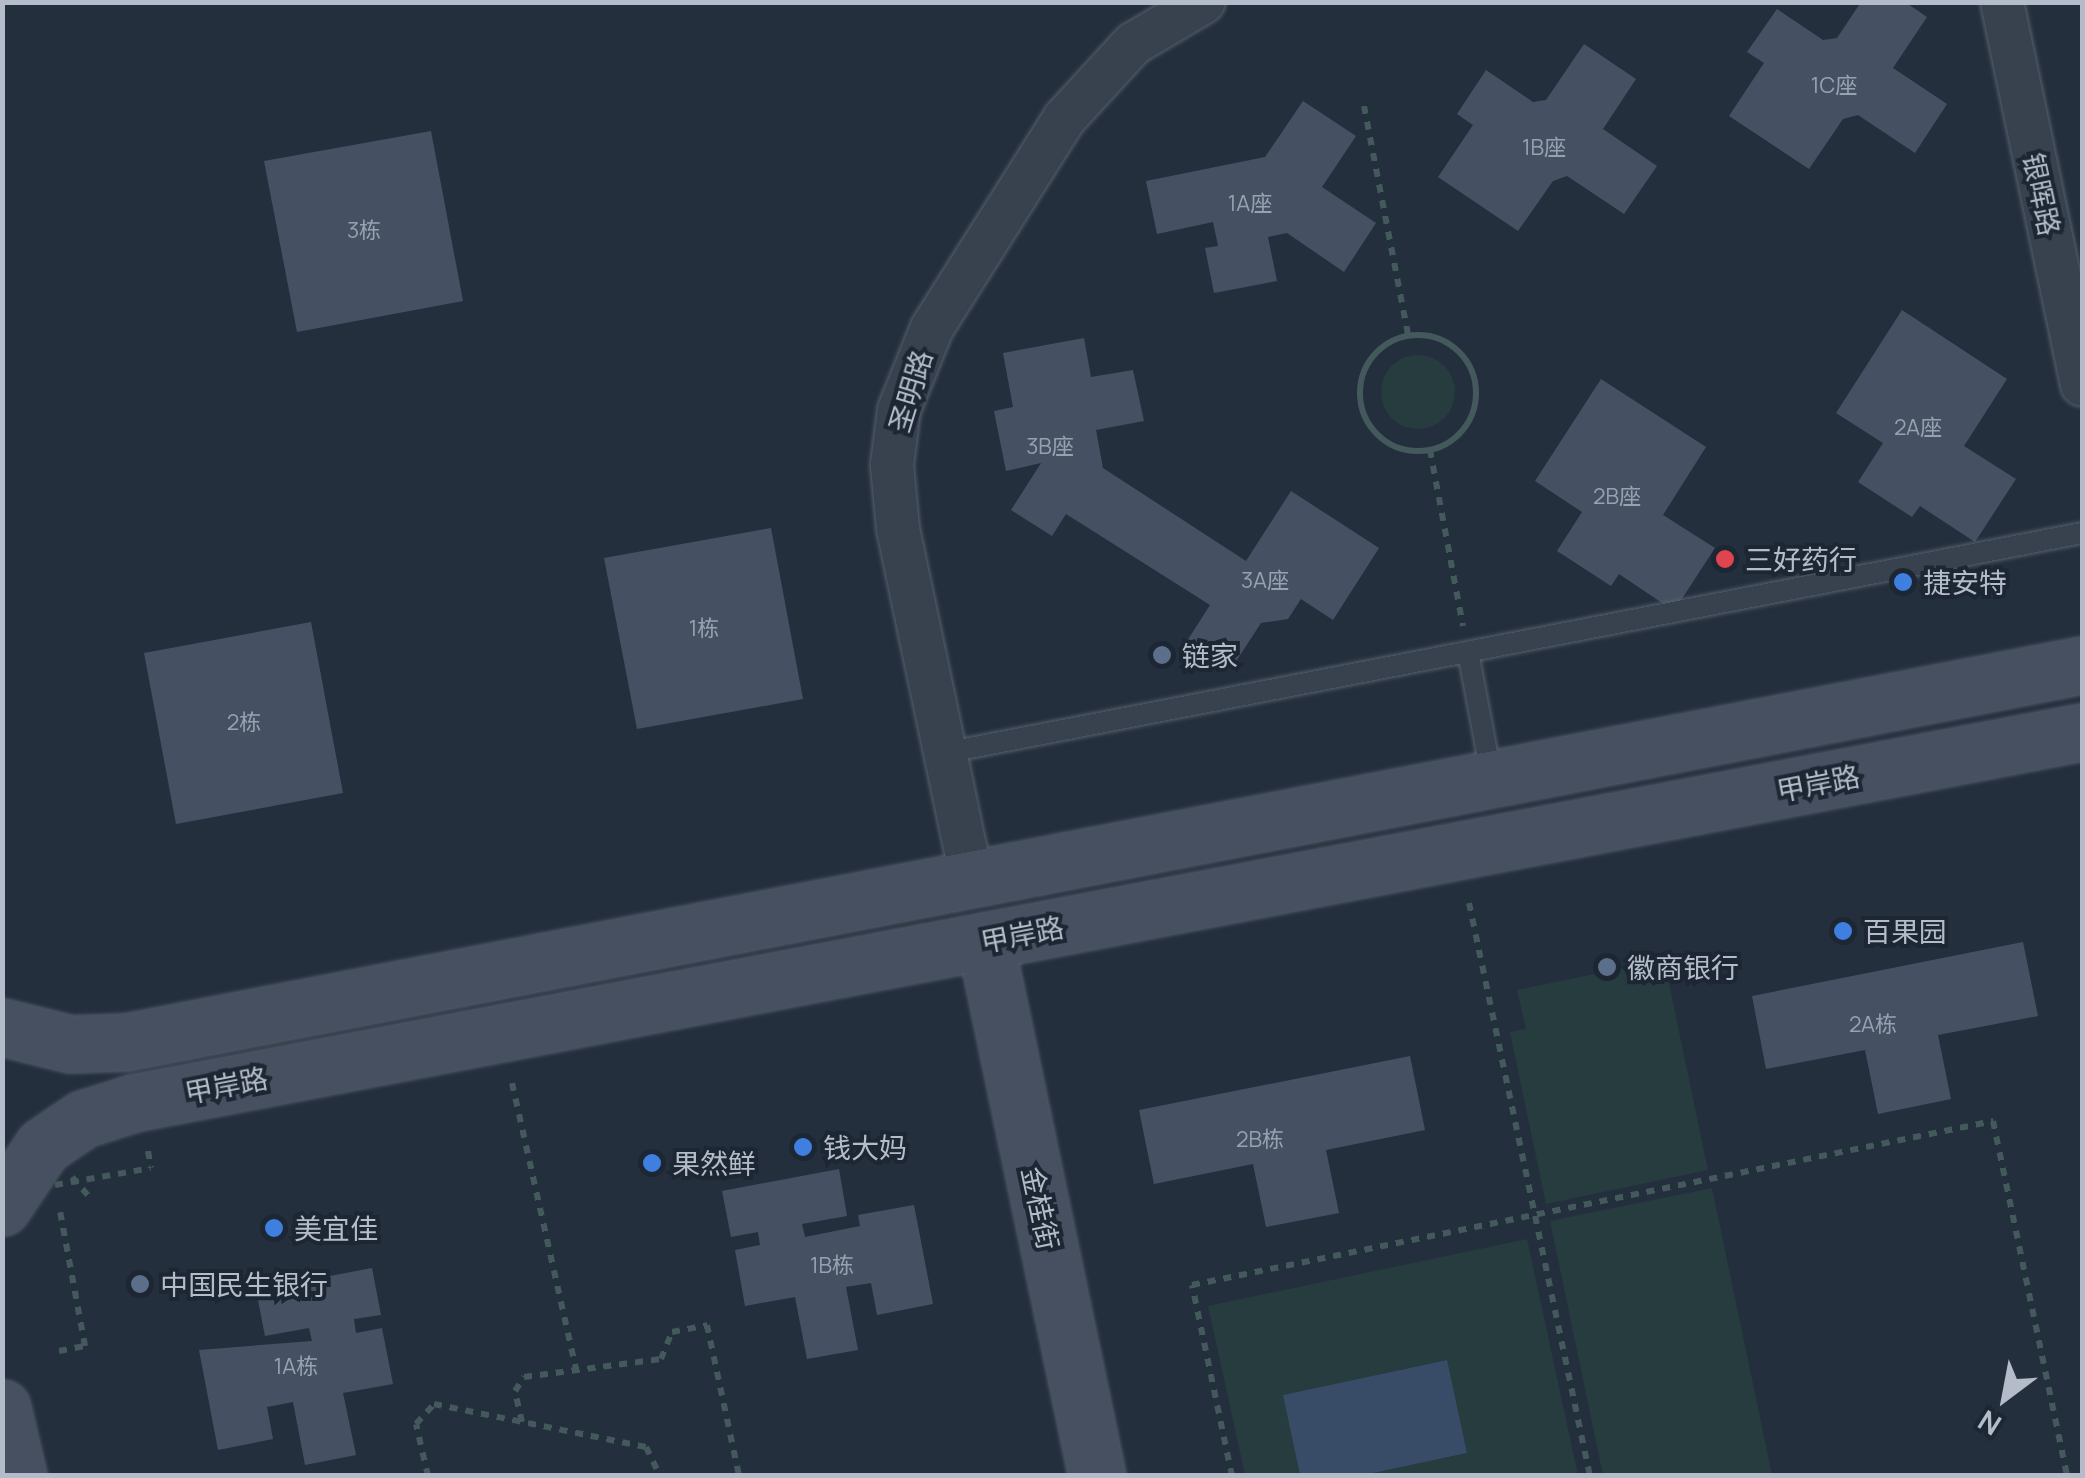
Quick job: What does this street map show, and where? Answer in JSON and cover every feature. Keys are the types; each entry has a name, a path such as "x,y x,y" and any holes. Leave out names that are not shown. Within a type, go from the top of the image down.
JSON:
{"main road":[{"path":"2,1027 70,1044 126,1042 972,880 1491,774 2082,665"},
{"name":"甲岸路","path":"2,1206 43,1146 82,1119 133,1103 2082,732"},
{"path":"694,933 675,946 670,974 682,989 711,993"},
{"name":"金桂街","path":"985,941 1097,1476"},
{"path":"2,1408 18,1476"}],"street":[{"name":"圣明路","path":"972,880 894,498 894,436 906,382 932,328 1084,93 1133,44 1204,2"},
{"name":"银晖路","path":"2002,2 2082,385"}],"lane":[{"path":"944,753 2082,532"},
{"path":"1468,652 1491,774"}],"path":[{"path":"1364,106 1408,335"},
{"path":"1408,335 1447,342 1473,372 1474,413 1448,443 1430,450 1391,445 1360,402 1365,367 1408,335"},
{"path":"1430,450 1468,652"},
{"path":"1469,904 1590,1476"},
{"path":"512,1083 576,1370"},
{"path":"1232,1476 1192,1284 1993,1121 2068,1476"},
{"path":"59,1351 85,1346 55,1185 151,1168 148,1151"},
{"path":"522,1422 516,1391 524,1377 661,1359 672,1332 707,1325 739,1476"},
{"path":"428,1476 416,1424 434,1404 646,1447 660,1476"}],"green space":[{"path":"1418,355 1444,366 1455,392 1444,418 1418,429 1392,418 1381,392 1392,366"},
{"path":"1664,960 1708,1170 1546,1204 1510,1032 1526,1029 1517,990"},
{"path":"1712,1188 1772,1475 1603,1475 1550,1221"},
{"path":"1527,1239 1578,1475 1364,1475 1467,1453 1446,1360 1284,1395 1300,1475 1245,1475 1208,1306"}],"water":[{"path":"1447,1360 1467,1453 1364,1475 1300,1475 1283,1395"}],"building":[{"path":"1861,2 1905,2 1927,17 1893,68 1947,104 1915,153 1858,115 1843,119 1809,169 1729,116 1764,63 1747,52 1777,9 1823,40 1837,38"},
{"path":"1584,44 1636,79 1603,129 1657,166 1624,214 1567,176 1553,181 1518,231 1438,177 1473,125 1457,114 1486,70 1533,102 1546,100"},
{"path":"1303,101 1356,136 1322,187 1376,223 1344,272 1287,233 1268,237 1277,281 1214,293 1205,248 1218,246 1213,222 1157,234 1146,181 1265,157"},
{"path":"431,131 463,301 297,332 264,161"},
{"path":"1902,310 2007,379 1964,446 2016,479 1975,542 1920,506 1912,517 1858,482 1883,443 1836,413"},
{"path":"1084,338 1091,377 1133,370 1144,421 1096,430 1103,468 1246,561 1291,491 1379,548 1333,620 1301,599 1288,619 1261,623 1231,669 1187,641 1210,605 1066,514 1052,536 1011,510 1041,463 1006,471 994,411 1013,407 1003,353"},
{"path":"1601,379 1706,447 1663,515 1715,548 1674,611 1619,574 1611,586 1557,551 1582,512 1535,481"},
{"path":"771,528 803,699 637,729 604,558"},
{"path":"311,622 343,793 176,824 144,653"},
{"path":"2023,942 2038,1016 1938,1035 1951,1099 1878,1114 1865,1050 1766,1069 1752,996"},
{"path":"1410,1056 1425,1130 1326,1150 1339,1213 1266,1227 1253,1164 1154,1184 1139,1110"},
{"path":"839,1169 847,1216 802,1224 805,1237 860,1226 858,1215 914,1205 933,1304 877,1315 871,1283 846,1287 858,1350 807,1359 795,1297 745,1306 735,1250 760,1245 758,1232 731,1237 722,1191"},
{"path":"372,1268 381,1315 354,1319 356,1333 382,1328 393,1384 343,1393 356,1455 305,1465 293,1402 267,1407 273,1439 218,1450 199,1350 312,1341 309,1328 265,1336 256,1290"}],"place":[{"name":"三好药行","path":"1725,559"},
{"name":"捷安特","path":"1903,582"},
{"name":"链家","path":"1162,655"},
{"name":"百果园","path":"1843,931"},
{"name":"徽商银行","path":"1607,967"},
{"name":"钱大妈","path":"803,1147"},
{"name":"果然鲜","path":"652,1163"},
{"name":"美宜佳","path":"274,1228"},
{"name":"中国民生银行","path":"140,1284"}]}
